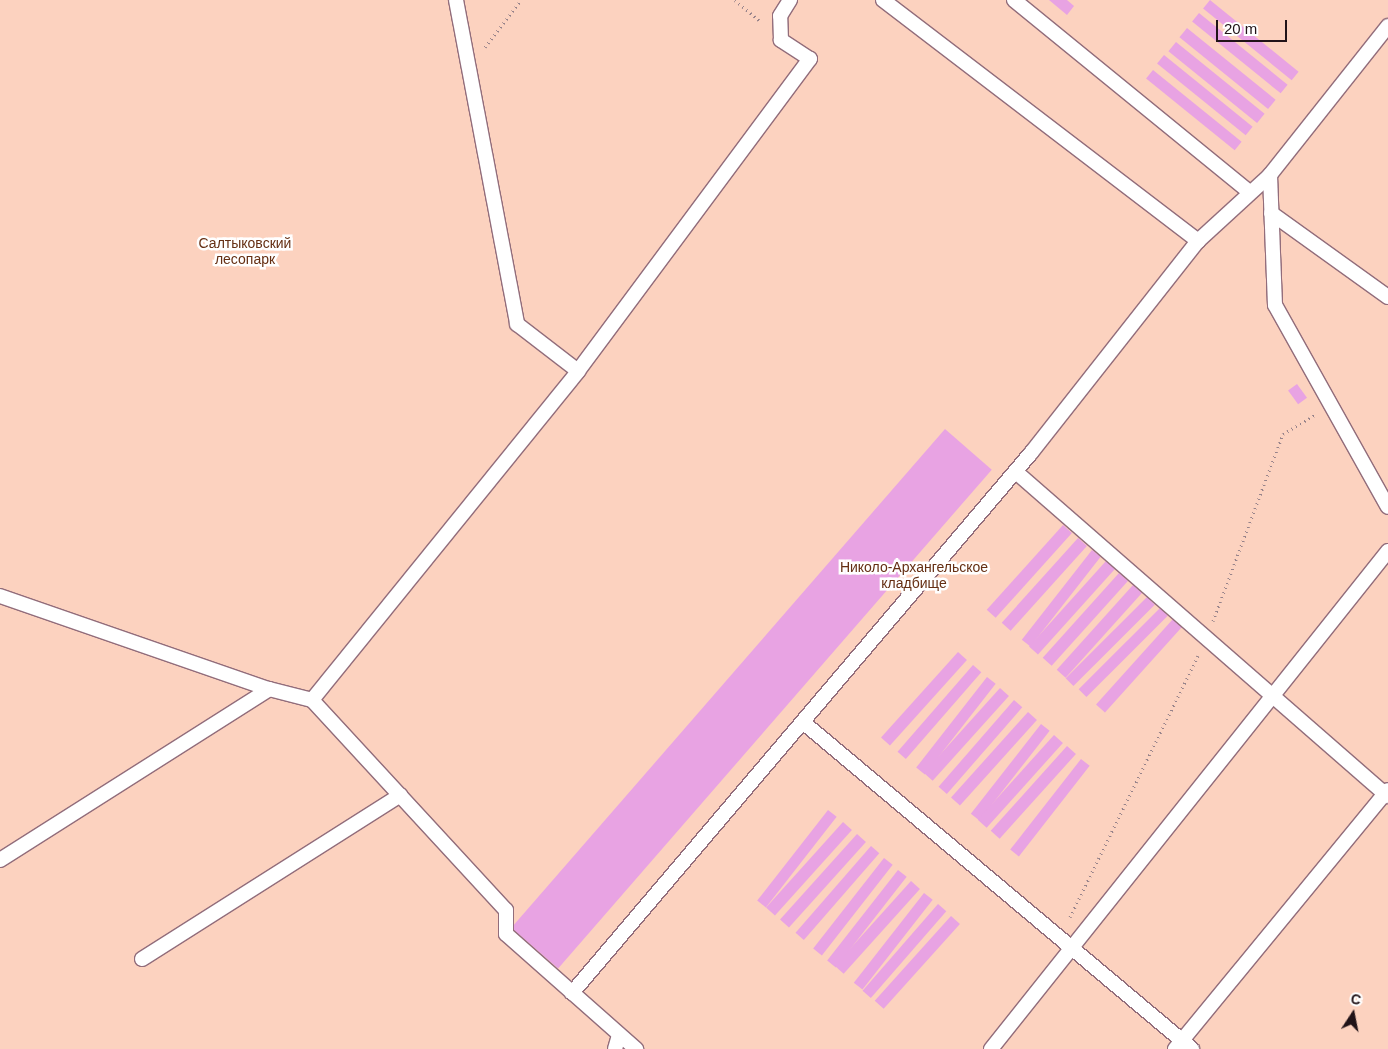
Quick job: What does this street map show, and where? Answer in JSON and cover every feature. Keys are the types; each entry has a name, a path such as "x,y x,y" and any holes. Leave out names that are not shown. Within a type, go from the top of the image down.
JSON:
{"lane":[{"path":"456,0 517,324 578,371"},
{"path":"312,700 578,371 810,59 781,40 780,16 790,0"},
{"path":"884,0 1198,240"},
{"path":"1014,0 1248,190"},
{"path":"572,993 1016,472 1198,240 1248,190 1270,175 1388,26"},
{"path":"1270,175 1274,305 1388,507"},
{"path":"1272,212 1388,297"},
{"path":"804,723 1183,1046 1387,793 1270,698 1016,472"},
{"path":"991,1049 1063,944 1270,698 1388,551"},
{"path":"0,596 269,689 312,700 506,910 506,934 636,1049"},
{"path":"0,860 269,689"},
{"path":"142,959 400,795"},
{"path":"614,1049 619,1035"}],"path":[{"path":"469,67 521,0"},
{"path":"735,0 781,40"},
{"path":"1063,944 1206,641 1283,434 1332,405"}],"green space":[{"name":"Николо-Архангельское кладбище","path":"0,0 1388,0 1388,1049 0,1049"}],"building":[{"path":"1049,0 1067,0 1074,6 1067,15"},
{"path":"1210,0 1299,72 1292,80 1203,9"},
{"path":"1199,13 1288,85 1281,93 1192,22"},
{"path":"1187,28 1276,100 1268,109 1179,37"},
{"path":"1176,42 1265,114 1257,123 1168,51"},
{"path":"1164,55 1253,127 1246,135 1157,64"},
{"path":"1153,70 1242,142 1235,150 1146,79"},
{"path":"1297,384 1307,398 1298,404 1288,390"},
{"path":"945,429 992,470 558,969 511,928"},
{"path":"1063,525 1072,533 996,618 987,610"},
{"path":"1078,538 1087,546 1011,631 1002,623"},
{"path":"1092,550 1101,557 1030,647 1022,640"},
{"path":"1106,561 1115,569 1038,654 1029,646"},
{"path":"1119,573 1128,581 1052,666 1043,658"},
{"path":"1133,585 1142,593 1066,678 1057,670"},
{"path":"1147,597 1155,605 1073,686 1066,678"},
{"path":"1160,608 1168,616 1086,697 1079,689"},
{"path":"1173,619 1182,627 1105,712 1096,704"},
{"path":"958,652 967,660 890,745 881,737"},
{"path":"973,665 981,672 906,759 898,752"},
{"path":"987,677 996,684 925,774 916,768"},
{"path":"1000,688 1009,696 933,781 924,773"},
{"path":"1014,700 1022,707 947,794 939,787"},
{"path":"1028,712 1037,720 960,805 951,797"},
{"path":"1041,724 1050,731 979,821 971,814"},
{"path":"1054,735 1063,743 987,828 978,820"},
{"path":"1067,746 1076,754 1000,839 991,831"},
{"path":"1081,759 1090,766 1019,856 1010,850"},
{"path":"828,810 837,817 766,907 757,901"},
{"path":"843,822 852,830 775,915 766,907"},
{"path":"857,834 866,842 789,927 780,919"},
{"path":"871,846 879,853 804,940 796,933"},
{"path":"884,858 893,865 822,955 813,949"},
{"path":"898,870 907,877 836,967 827,961"},
{"path":"911,881 920,889 844,974 835,966"},
{"path":"924,893 933,900 862,990 854,983"},
{"path":"938,904 946,911 871,998 863,991"},
{"path":"951,916 960,924 884,1009 875,1001"}],"park label":[{"name":"Салтыковский лесопарк","path":"245,252"}]}
